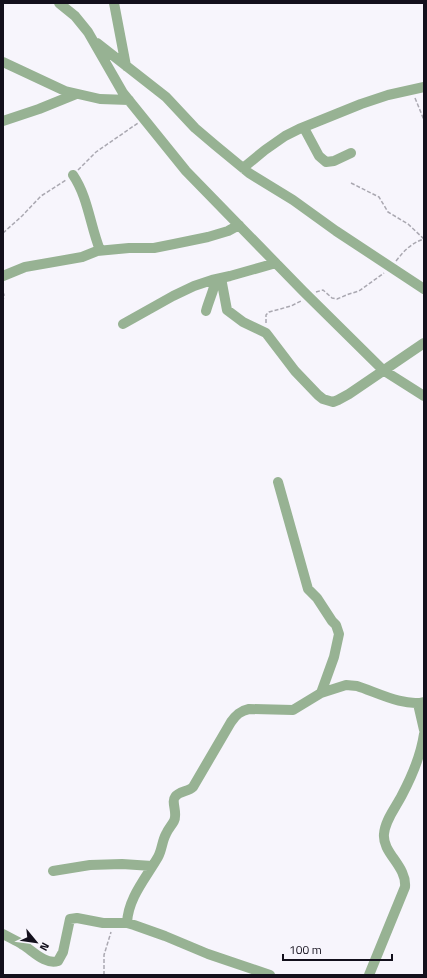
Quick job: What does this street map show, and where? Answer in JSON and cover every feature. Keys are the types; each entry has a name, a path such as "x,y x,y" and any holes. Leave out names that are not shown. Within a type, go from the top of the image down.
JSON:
{"street":[{"path":"59,3 88,32 123,93 186,171 308,296 383,370 424,396"},
{"path":"114,3 126,66"},
{"path":"94,41 166,97 195,128 243,168 424,289"},
{"path":"3,62 65,91 100,99 129,100"},
{"path":"243,168 285,136 361,104 388,95 424,87"},
{"path":"3,122 76,94"},
{"path":"304,128 319,156 326,162 334,161 351,153"},
{"path":"73,175 83,196 100,250"},
{"path":"3,276 25,267 82,257 100,250 154,248 208,237 228,231 239,225"},
{"path":"123,324 194,286 276,263"},
{"path":"206,311 209,300 219,278"},
{"path":"219,278 227,310 243,322 266,333 318,396 328,401 332,402 338,400 424,343"},
{"path":"278,482 308,589 317,598 338,630 338,643 322,693"},
{"path":"127,923 133,898 158,856 166,833 175,820 175,797 193,787 231,722 243,710 293,710 322,693 346,685 357,686 393,699 421,703 424,730"},
{"path":"369,975 405,887 406,880 404,873 385,844 383,836 385,828 416,763 422,748 424,734"},
{"path":"53,871 90,866 122,864 152,866"},
{"path":"3,934 21,944 34,954 54,962 58,961 63,952 70,920 77,918 113,924 127,923 165,936 208,954 270,975"}],"path":[{"path":"412,90 424,120"},
{"path":"261,330 266,323 266,315 269,312 291,306 317,292 323,290 332,298 337,299 365,287 390,267 408,248 424,239 408,224 388,212 378,197 351,183"},
{"path":"3,292 3,301"},
{"path":"104,975 104,955 113,924"}]}
